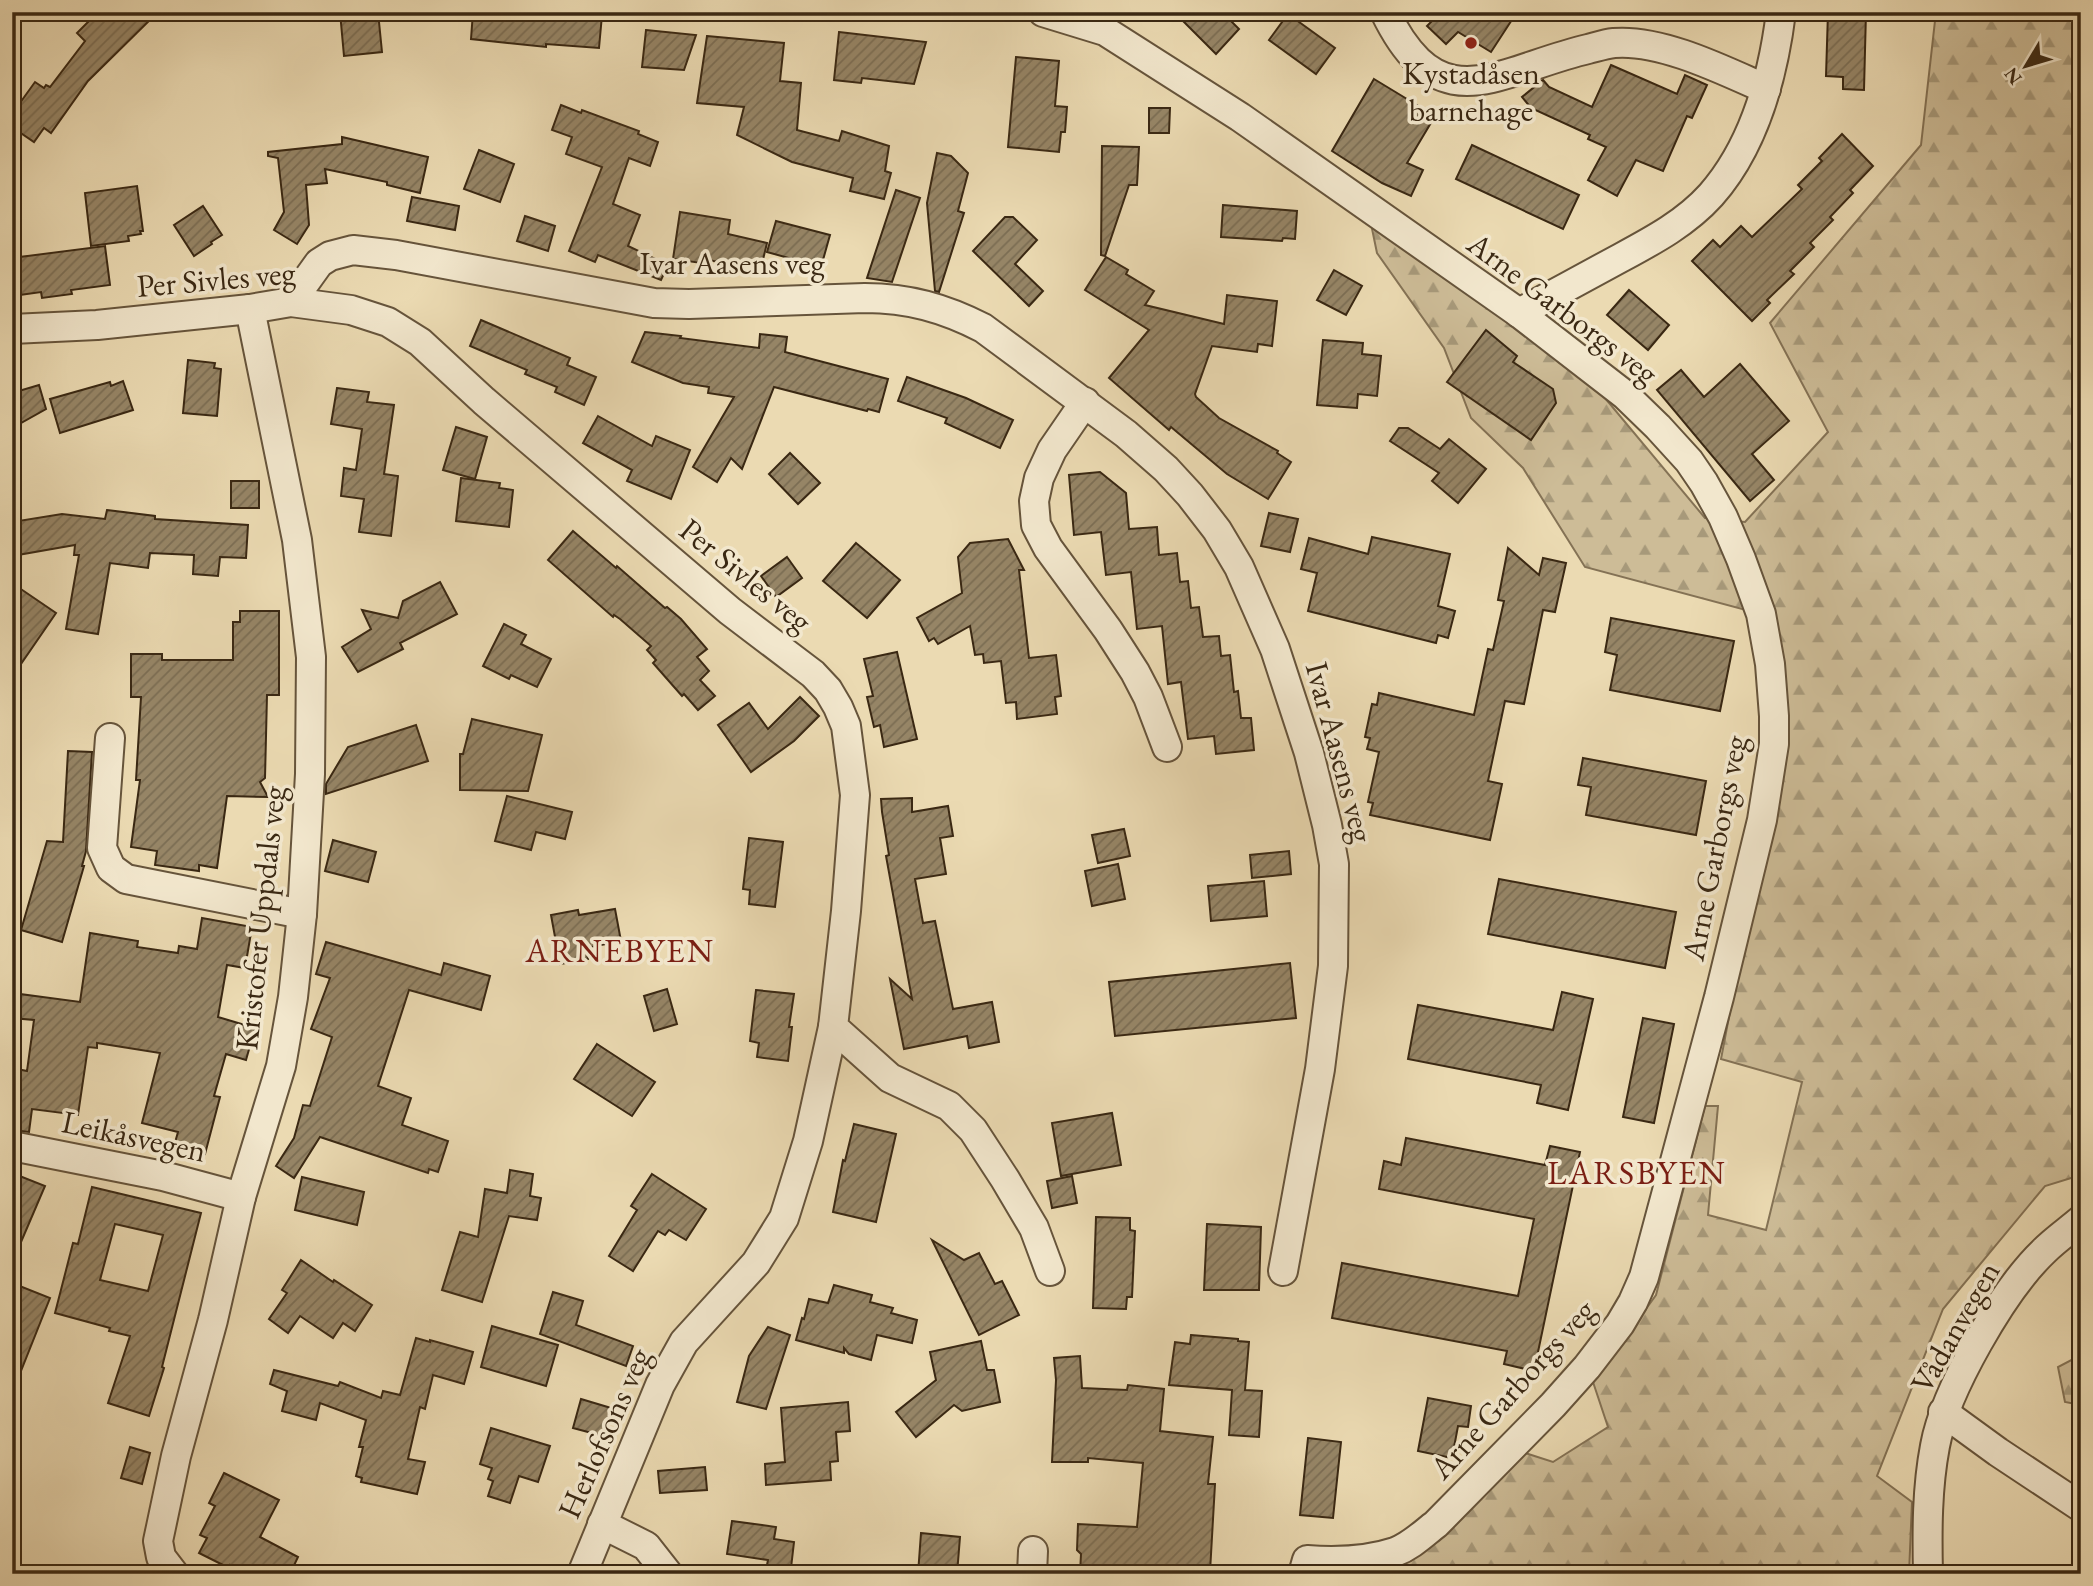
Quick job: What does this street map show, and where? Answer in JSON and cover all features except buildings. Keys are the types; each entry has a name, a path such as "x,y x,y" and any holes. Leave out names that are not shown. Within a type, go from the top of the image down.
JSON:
{"street":[{"name":"Arne Garborgs veg","path":"1043,12 1105,30 1152,59 1240,117 1519,313 1605,379 1658,427 1689,461 1723,517 1753,591 1770,664 1774,744 1764,808 1722,985 1644,1277 1633,1303 1587,1367 1553,1405 1416,1541 1382,1555 1330,1561 1307,1560 1303,1574"},
{"path":"1385,12 1404,47 1422,64 1443,78 1468,83 1494,79 1568,54 1613,43 1644,43 1677,53 1766,89"},
{"path":"1519,313 1661,236 1710,196 1729,171 1756,119 1766,89 1781,12"},
{"name":"Ivar Aasens veg","path":"291,302 319,263 330,256 353,250 396,255 654,303 902,299 937,307 983,328 1126,433 1166,469 1217,530 1239,567 1276,649 1309,753 1334,864 1333,966 1320,1069 1283,1271"},
{"name":"Per Sivles veg","path":"12,329 97,325 250,309 291,302 352,310 395,326 420,342 484,401 730,611 806,669 828,690 846,726 855,795 833,1027"},
{"name":"Kristofer Uppdals veg","path":"170,1569 159,1548 161,1527 176,1456 213,1320 241,1198 281,1066 293,997 302,914 310,774 312,657 297,540 250,309"},
{"path":"1085,402 1052,450 1038,478 1034,501 1036,526 1048,548 1122,650 1148,697 1167,747"},
{"path":"110,738 102,848 111,868 126,879 302,914"},
{"path":"833,1027 890,1078 949,1106 973,1130 1034,1228 1050,1271"},
{"name":"Herlofsons veg","path":"582,1574 660,1385 684,1342 756,1263 784,1218 808,1141 833,1027"},
{"name":"Leikåsvegen","path":"12,1146 163,1176 241,1198"},
{"name":"Vådanvegen","path":"1928,1574 1927,1522 1935,1446 1943,1412 1975,1348 2011,1290 2043,1252 2081,1220"},
{"path":"1943,1412 2081,1507"},
{"path":"602,1524 646,1546 668,1574"}],"green space":[{"path":"1936,12 2081,12 2081,1175 2045,1186 1943,1309 1877,1476 1912,1502 1909,1574 1319,1574 1412,1559 1525,1453 1553,1462 1608,1427 1593,1382 1656,1295 1705,1106 1718,1106 1708,1215 1766,1230 1802,1082 1721,1059 1747,922 1788,748 1776,618 1585,567 1523,468 1471,418 1444,348 1377,253 1370,219 1600,392 1705,518 1745,522 1828,432 1770,323 1921,145"},
{"path":"2081,1355 2081,1405 2065,1402 2058,1367"}],"place":[{"name":"Kystadåsen barnehage","path":"1471,43"}],"district":[{"name":"ARNEBYEN","path":"620,950"},
{"name":"LARSBYEN","path":"1637,1172"}]}
